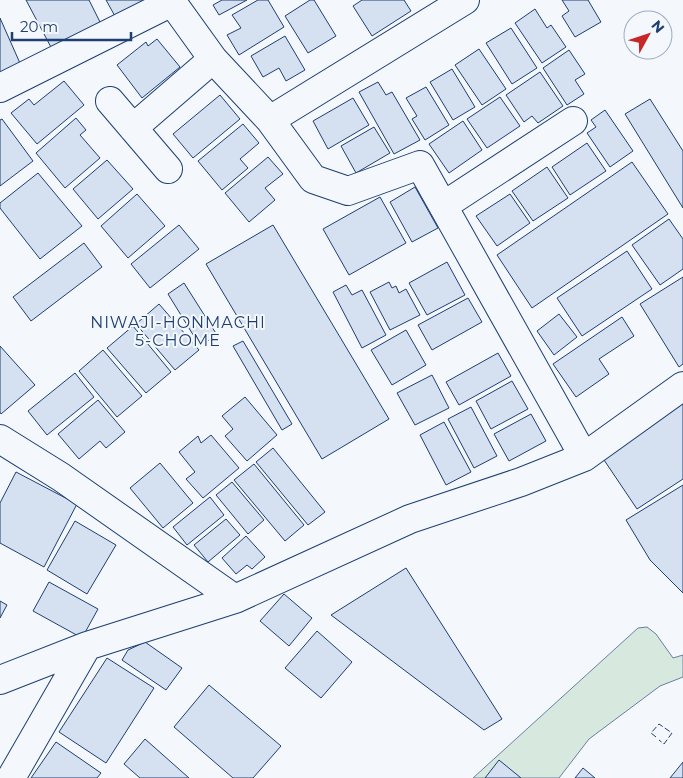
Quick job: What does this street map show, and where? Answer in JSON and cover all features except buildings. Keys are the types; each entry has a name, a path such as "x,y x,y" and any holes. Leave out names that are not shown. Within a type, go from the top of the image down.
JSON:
{"street":[{"path":"0,88 171,1 213,59 270,120 313,179 348,191 420,164 584,457"},
{"path":"270,120 460,1"},
{"path":"133,128 213,59"},
{"path":"110,101 168,169"},
{"path":"443,206 573,121"},
{"path":"0,680 87,646 235,599 410,519 521,482 584,457 683,386"},
{"path":"0,439 61,477 235,599"},
{"path":"11,778 87,646"}],"shaded area":[{"path":"647,627 656,634 673,658 683,655 683,677 660,686 589,739 559,778 473,778 638,628"}],"fence":[{"path":"656,737 651,733 659,724 672,733 664,744 659,740"}],"district":[{"name":"NIWAJI-HONMACHI 5-CHOME","path":"178,331"}]}
